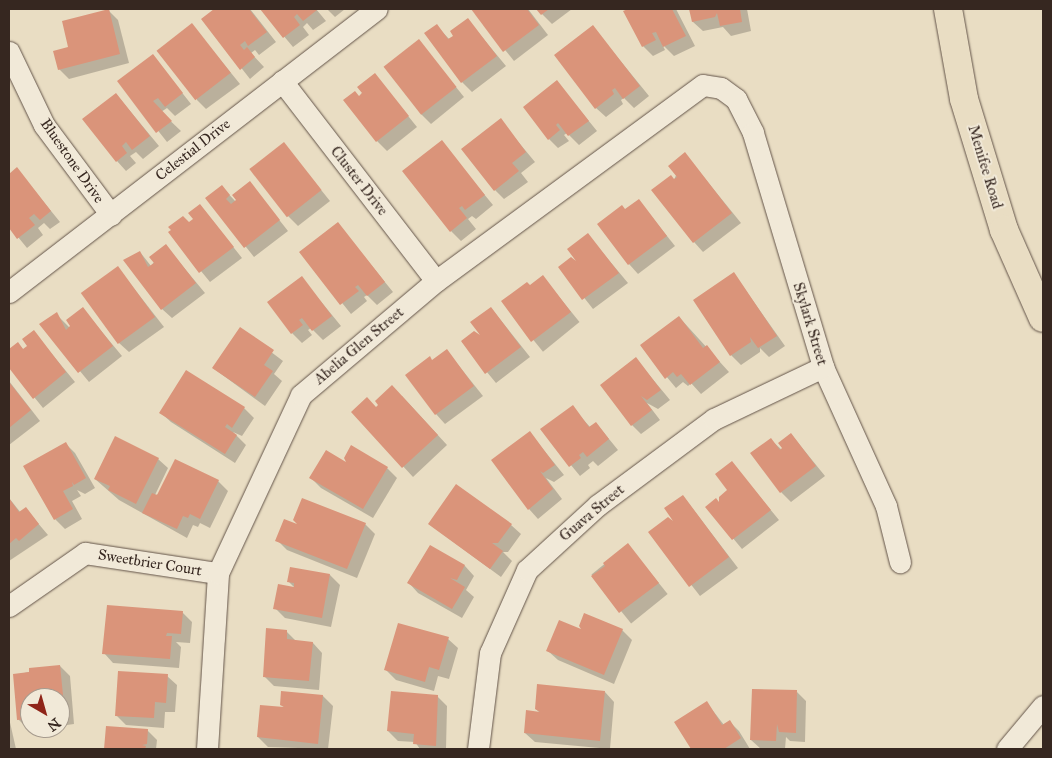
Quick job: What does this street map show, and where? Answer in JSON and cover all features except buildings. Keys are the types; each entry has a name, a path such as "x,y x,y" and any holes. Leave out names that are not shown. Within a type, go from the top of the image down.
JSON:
{"main road":[{"name":"Menifee Road","path":"948,9 964,98 1004,230 1043,318"}],"street":[{"name":"Celestial Drive","path":"9,292 377,9"},
{"name":"Bluestone Drive","path":"9,52 44,125 111,215"},
{"name":"Cluster Drive","path":"282,81 436,281"},
{"name":"Abelia Glen Street","path":"206,749 218,573 301,395 436,281 703,85 721,88"},
{"name":"Skylark Street","path":"721,88 736,99 753,133 823,367 886,506 900,562"},
{"name":"Guava Street","path":"478,749 490,654 527,570 598,504 714,419 823,367"},
{"name":"Sweetbrier Court","path":"9,606 85,553 218,573"},
{"path":"1007,749 1043,706"}]}
